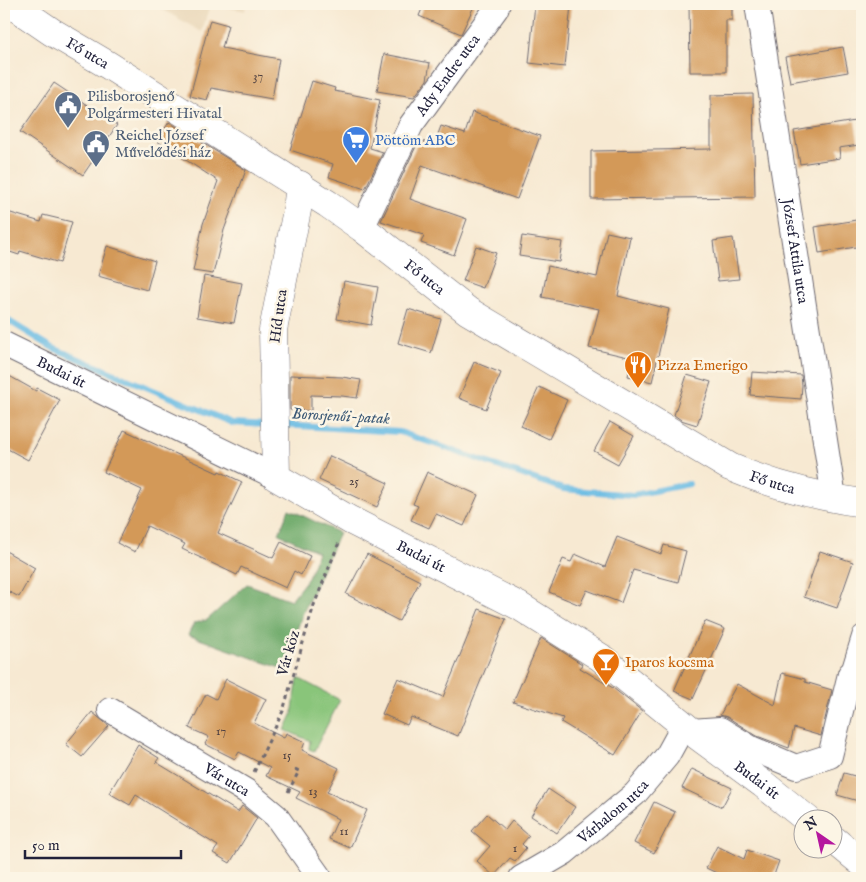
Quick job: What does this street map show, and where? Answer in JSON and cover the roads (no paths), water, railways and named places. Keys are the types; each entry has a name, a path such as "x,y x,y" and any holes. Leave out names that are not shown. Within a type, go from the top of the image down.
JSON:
{"street":[{"name":"Fő utca","path":"11,4 52,32 300,185 362,228 468,311 730,467 759,480 862,503"},
{"name":"Ady Endre utca","path":"362,228 411,125 498,4"},
{"name":"József Attila utca","path":"757,4 834,498"},
{"name":"Híd utca","path":"276,477 273,330 297,210 300,185"},
{"name":"Budai út","path":"4,344 276,477 350,520 519,606 600,657 688,728 796,810"},
{"path":"688,728 720,729 751,748 796,767 830,756 850,674 862,635"},
{"name":"Vár utca","path":"110,710 246,791 276,816 320,878"},
{"name":"Várhalom utca","path":"521,878 564,853 635,794 688,728"},
{"path":"844,848 862,863"}],"waterway":[{"name":"Borosjenői-patak","path":"4,318 53,348 232,423 269,425"},
{"name":"Borosjenői-patak","path":"282,425 400,432 563,489 633,495 689,484"}],"place":[{"name":"Pilisborosjenő Polgármesteri Hivatal","path":"68,129"},
{"name":"Pöttöm ABC","path":"356,164"},
{"name":"Reichel József Művelődési ház","path":"96,168"},
{"name":"Pizza Emerigo","path":"638,389"},
{"name":"Iparos kocsma","path":"606,686"}]}
